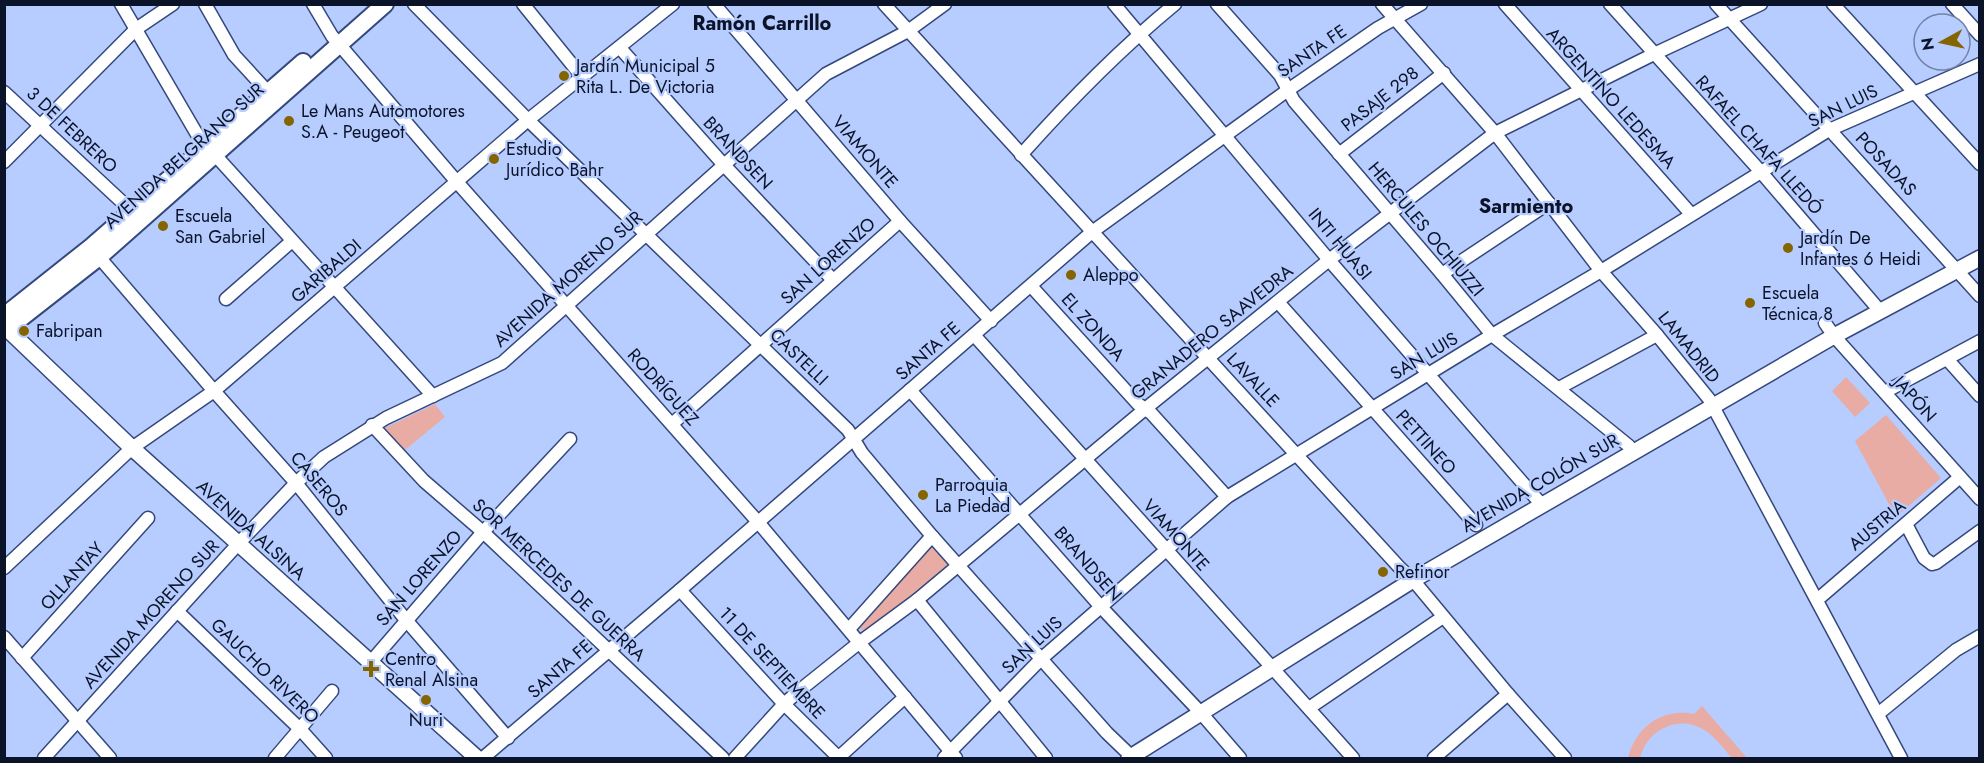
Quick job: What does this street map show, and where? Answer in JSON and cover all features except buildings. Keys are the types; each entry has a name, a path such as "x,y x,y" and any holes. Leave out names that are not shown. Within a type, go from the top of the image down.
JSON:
{"highway":[{"name":"AVENIDA BELGRANO SUR","path":"5,326 99,257 136,216 335,40 368,4"},
{"name":"AVENIDA BELGRANO SUR","path":"211,150 268,92 385,4"},
{"name":"AVENIDA BELGRANO SUR","path":"5,326 91,247 136,216"}],"main road":[{"name":"AVENIDA COLÓN SUR","path":"1131,758 1413,580 1541,504 1834,336 1980,258"},
{"name":"AVENIDA ALSINA","path":"5,326 132,448 477,759"}],"street":[{"path":"121,4 198,136 433,396"},
{"path":"4,162 136,29 173,4"},
{"path":"205,4 234,55 268,92"},
{"name":"RODRÍGUEZ","path":"313,4 335,40 457,182 758,522 860,642 950,756"},
{"name":"CASTELLI","path":"414,4 528,120 848,430 862,453 932,536 1131,758"},
{"path":"523,4 583,78"},
{"name":"GARIBALDI","path":"4,568 132,448 214,391 528,120 674,4"},
{"name":"VIAMONTE","path":"714,4 900,221 991,321"},
{"name":"LAVALLE","path":"884,4 1413,580 1508,694 1566,759"},
{"name":"AVENIDA MORENO SUR","path":"44,759 238,544 324,457 372,425 502,363 796,99 834,68 908,31 945,4"},
{"name":"INTI HUASI","path":"1114,4 1329,260 1541,504"},
{"path":"1021,155 1054,118 1139,34 1174,4"},
{"name":"HERCULES OCHIUZZI","path":"1217,4 1280,75 1294,101 1492,335 1634,452"},
{"name":"LAMADRID","path":"1382,4 1496,133 1601,271 1657,334 1704,393 1901,759"},
{"name":"SANTA FE","path":"483,759 1092,232 1224,134 1394,18 1421,4"},
{"name":"ARGENTINO LEDESMA","path":"1504,4 1691,214"},
{"name":"RAFAEL CHAFA LLEDÓ","path":"1610,4 1761,172 1880,311"},
{"name":"POSADAS","path":"1716,4 1980,296"},
{"name":"GRANADERO SAAVEDRA","path":"735,759 784,704 860,642 917,600 1145,409 1329,260 1496,133 1654,54 1761,4"},
{"path":"1833,4 1980,164"},
{"path":"1952,4 1980,35"},
{"name":"BRANDSEN","path":"620,48 723,164 833,280"},
{"name":"SAN LUIS","path":"950,756 999,701 1041,659 1227,497 1829,130 1980,64"},
{"name":"PASAJE 298","path":"1339,154 1444,73"},
{"name":"3 DE FEBRERO","path":"4,92 41,124 136,216"},
{"path":"1442,274 1549,203"},
{"name":"SAN LORENZO","path":"672,424 900,221"},
{"path":"226,299 292,241"},
{"name":"CASEROS","path":"99,257 296,483 406,620 508,738"},
{"name":"EL ZONDA","path":"1031,286 1138,404 1151,413 1227,497"},
{"name":"PETTINEO","path":"1278,303 1476,525"},
{"name":"JAPÓN","path":"1825,323 1834,336 1980,499"},
{"path":"1559,388 1657,334"},
{"name":"VIAMONTE","path":"974,335 1353,759"},
{"path":"1885,392 1980,341"},
{"path":"1947,359 1980,396"},
{"name":"BRANDSEN","path":"910,390 1101,607 1201,713 1240,759"},
{"name":"SOR MERCEDES DE GUERRA","path":"372,425 424,481 483,532 723,759"},
{"name":"SAN LORENZO","path":"370,663 483,532 570,439"},
{"name":"AUSTRIA","path":"1817,600 1960,477"},
{"name":"OLLANTAY","path":"22,658 148,518"},
{"path":"1906,524 1924,558 1932,564 1980,531"},
{"path":"849,629 932,536"},
{"name":"11 DE SEPTIEMBRE","path":"680,590 784,704 838,758"},
{"path":"917,600 1046,759"},
{"name":"GAUCHO RIVERO","path":"177,611 300,729 326,759"},
{"path":"1309,708 1443,617"},
{"path":"1878,714 1956,650 1980,636"},
{"path":"4,637 110,759"},
{"path":"275,759 332,691"},
{"path":"1434,759 1508,694"},
{"path":"838,758 905,698"}],"shaded area":[{"path":"1846,377 1870,403 1855,417 1832,391"},
{"path":"435,404 445,417 405,450 383,429"},
{"path":"1886,415 1941,478 1896,517 1855,441"},
{"path":"932,543 952,565 872,626 862,630 859,628 864,617"},
{"path":"1702,706 1747,758 1732,758 1717,740 1696,726 1676,724 1657,732 1644,748 1640,758 1628,758 1637,737 1652,722 1671,714 1694,714"}],"place":[{"name":"Jardín Municipal 5 Rita L. De Victoria","path":"564,76"},
{"name":"Le Mans Automotores S.A - Peugeot","path":"289,121"},
{"name":"Estudio Jurídico Bahr","path":"494,159"},
{"name":"Escuela San Gabriel","path":"163,226"},
{"name":"Jardín De Infantes 6 Heidi","path":"1788,248"},
{"name":"Aleppo","path":"1071,275"},
{"name":"Escuela Técnica 8","path":"1750,303"},
{"name":"Fabripan","path":"24,331"},
{"name":"Parroquia La Piedad","path":"923,495"},
{"name":"Refinor","path":"1383,572"},
{"name":"Centro Renal Alsina","path":"371,669"},
{"name":"Nuri","path":"426,700"}],"district":[{"name":"Ramón Carrillo","path":"762,23"},
{"name":"Sarmiento","path":"1526,206"}]}
